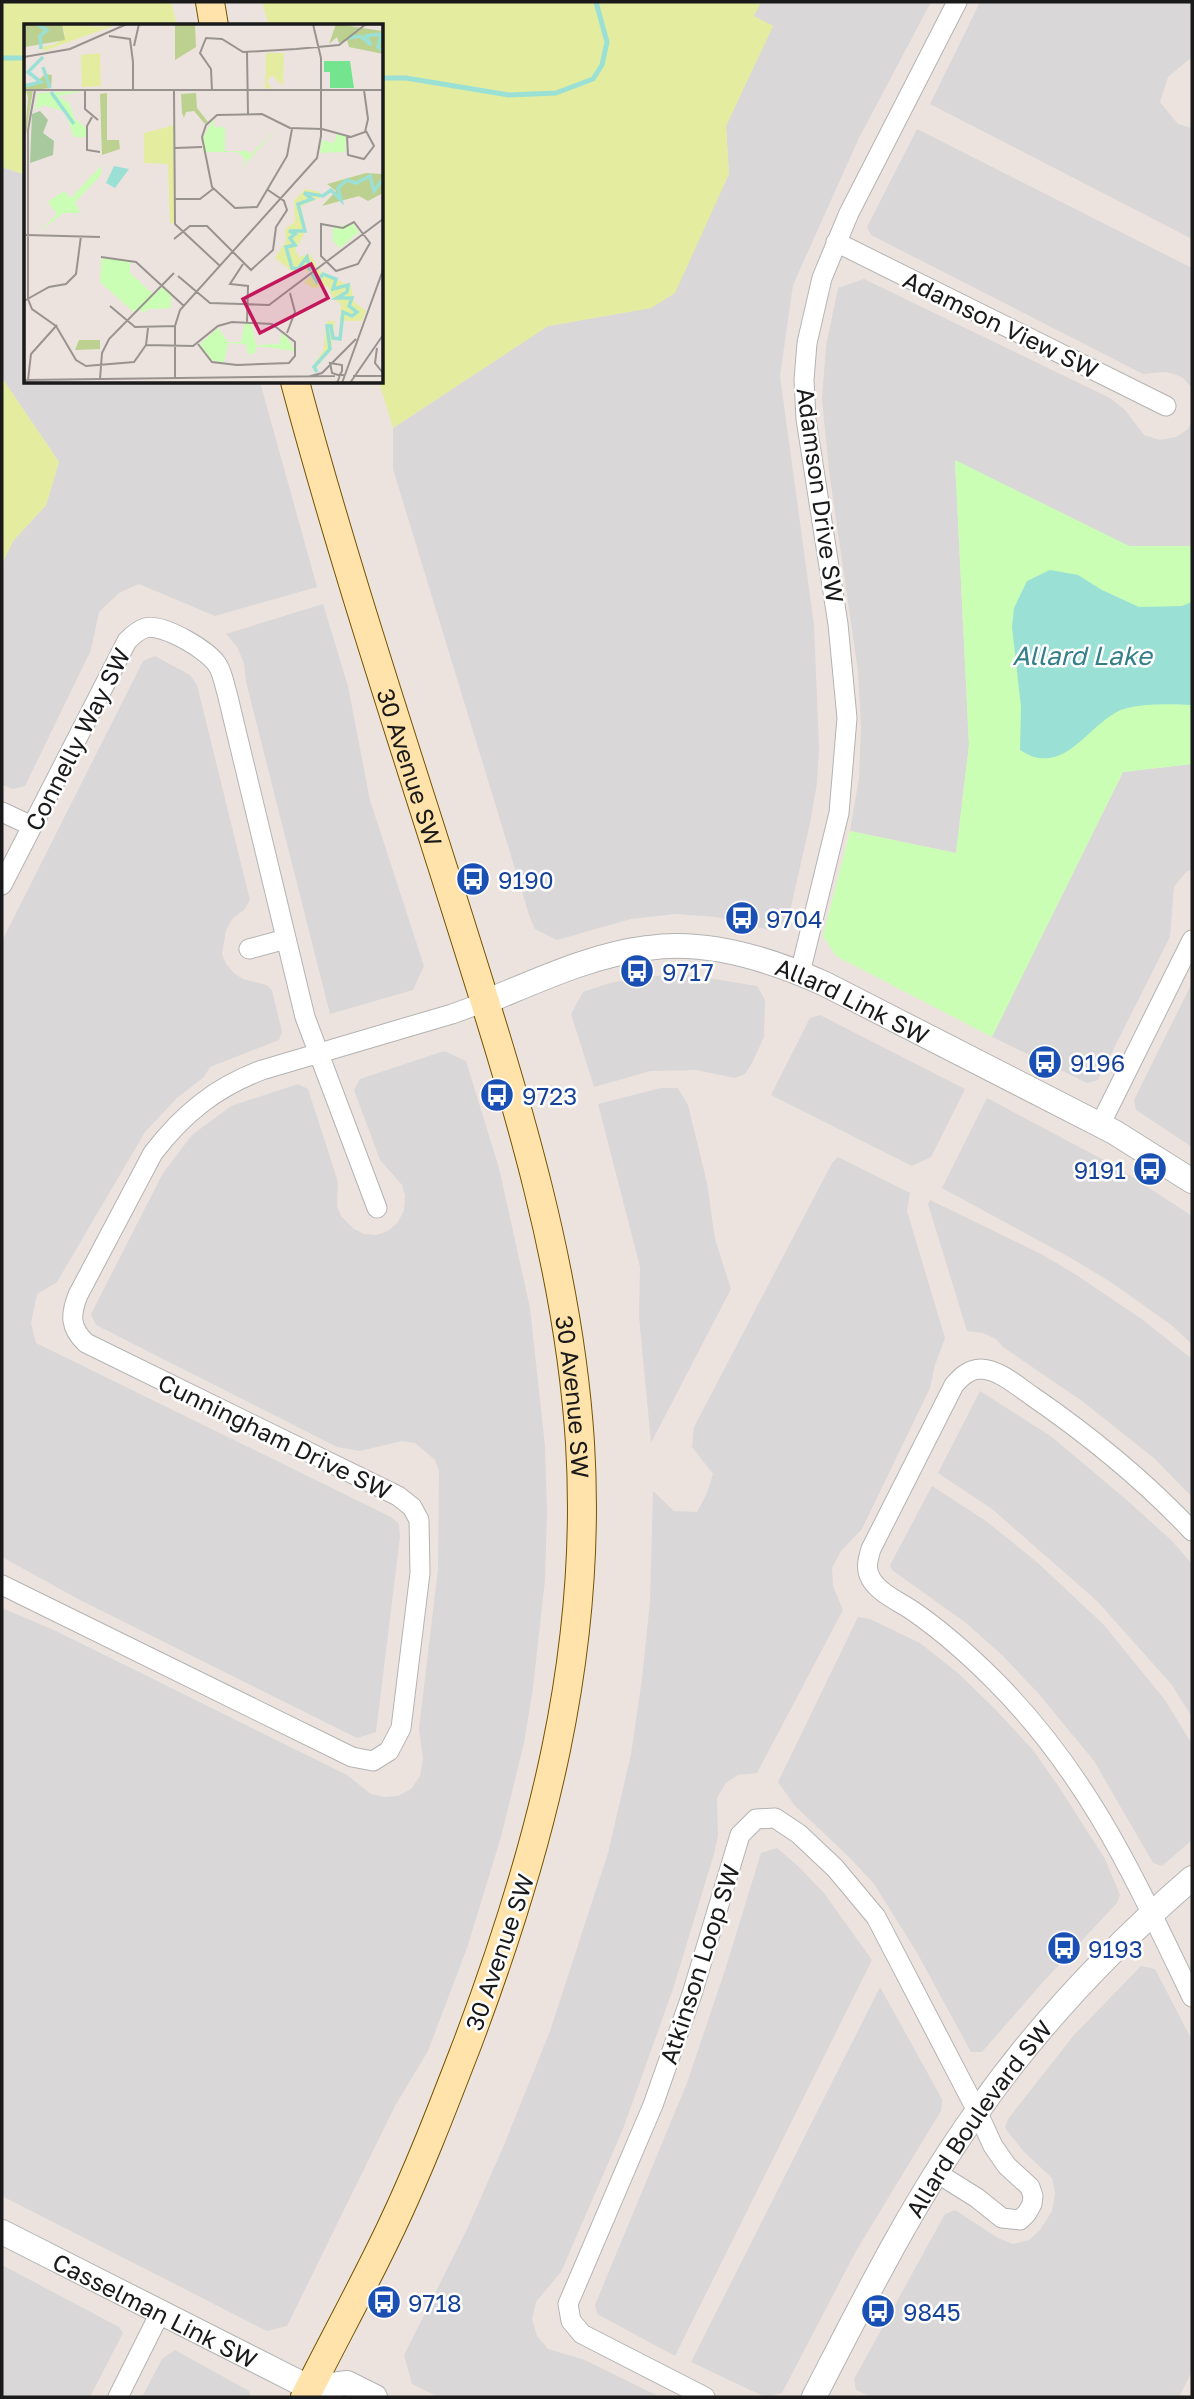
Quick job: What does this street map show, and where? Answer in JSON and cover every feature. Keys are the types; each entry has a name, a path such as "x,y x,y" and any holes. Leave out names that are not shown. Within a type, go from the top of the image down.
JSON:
{"main road":[{"name":"30 Avenue SW","path":"295,383 348,569 485,1002 543,1203 571,1352 580,1445 581,1503 575,1627 564,1717 546,1802 522,1889 497,1964 433,2134 391,2228 310,2394"}],"street":[{"name":"Adamson Drive SW","path":"800,973 839,813 847,718 843,662 810,446 805,399 807,344 813,311 836,242 957,2"},
{"name":"Adamson View SW","path":"836,242 1166,406"},
{"name":"Connelly Way SW","path":"2,885 127,641 146,628 164,630 207,654 219,667 305,1017 320,1054"},
{"path":"2,812 32,826"},
{"path":"249,949 286,939"},
{"path":"1100,1125 1192,940"},
{"name":"Allard Link SW","path":"485,1002 596,960 652,947 707,948 734,953 800,973 1100,1125 1156,1156 1192,1181"},
{"name":"Cunningham Drive SW","path":"2,1585 352,1757 373,1761 382,1757 394,1745 401,1728 420,1573 421,1532 419,1520 412,1507 398,1496 86,1343 75,1331 72,1315 78,1295 144,1168 167,1134 202,1101 234,1081 262,1070 485,1002"},
{"path":"320,1054 377,1208"},
{"path":"1192,1531 1138,1478 1080,1430 998,1373 981,1369 966,1374 954,1385 868,1559 870,1577 878,1588 914,1612 968,1656 1042,1732 1096,1808 1127,1863 1192,1997"},
{"name":"Atkinson Loop SW","path":"705,2397 582,2334 571,2321 568,2304 657,2092 692,1994 740,1835 756,1819 775,1818 799,1834 835,1868 876,1917 1000,2158 1030,2187 1033,2196 1027,2213 1020,2220 1002,2218 970,2193 937,2173"},
{"name":"Allard Boulevard SW","path":"821,2395 882,2266 977,2110 1062,2006 1152,1914 1192,1878"},
{"name":"Casselman Link SW","path":"2,2232 310,2394"},
{"path":"118,2397 160,2313"},
{"path":"310,2394 347,2383 375,2397"}],"shaded area":[{"path":"761,2 931,2 859,138 793,285 780,376 814,625 819,747 817,783 810,823 788,920 769,930 716,917 675,914 631,919 557,940 535,929 530,918 393,469 393,428 548,326 650,308 729,174 726,126 772,26 753,16"},
{"path":"980,2 1192,2 1192,57 1168,77 1160,102 1178,124 1192,128 1192,239 930,104"},
{"path":"917,129 1192,268 1192,388 1183,378 1174,374 1143,374 871,235 867,227"},
{"path":"2,167 24,174 24,383 260,383 317,587 215,616 139,584 119,593 99,612 91,650 25,786 13,789 2,785 2,564 13,541 46,505 59,462 2,378"},
{"path":"864,279 1110,398 1125,410 1144,435 1160,440 1176,437 1187,430 1192,422 1192,546 1129,546 955,461 969,745 956,853 850,831 859,778 861,726 858,671 829,471 822,399 826,346 838,288"},
{"path":"323,604 348,686 370,800 424,966 413,990 330,1014 246,682 244,663 237,647 226,634"},
{"path":"155,656 190,675 197,685 250,900 226,930 222,954 235,974 266,985 272,990 282,1032 279,1040 210,1067 204,1077 177,1098 145,1132 57,1282 37,1294 31,1323 36,1343 391,1517 399,1524 400,1537 376,1732 357,1738 80,1600 2,1557 2,941 143,661"},
{"path":"1192,764 1192,869 1186,872 1174,887 1170,937 1098,1080 1087,1083 992,1037 1123,772"},
{"path":"684,974 757,986 765,1000 764,1037 745,1074 735,1078 696,1070 651,1071 594,1087 571,1014 583,992 642,977"},
{"path":"1192,983 1192,1147 1136,1110 1134,1100"},
{"path":"820,1015 965,1089 931,1157 912,1166 771,1095 810,1018"},
{"path":"444,1051 466,1061 499,1168 530,1308 545,1446 547,1512 545,1580 533,1688 524,1743 501,1837 467,1948 428,2051 395,2106 287,2326 267,2331 2,2196 2,1608 56,1631 347,1775 371,1794 398,1796 411,1789 420,1776 423,1759 419,1729 438,1569 439,1471 435,1460 415,1443 402,1441 360,1451 337,1447 96,1325 91,1314 163,1173 192,1135 231,1106 298,1084 308,1089 338,1182 337,1206 341,1216 354,1229 364,1234 376,1235 388,1231 398,1222 404,1210 405,1195 402,1185 380,1160 354,1090 360,1079"},
{"path":"661,1088 678,1088 688,1105 707,1183 715,1239 731,1289 651,1443 639,1316 640,1267 598,1104"},
{"path":"987,1098 1117,1167 1192,1216 1192,1344 1170,1324 1112,1283 942,1188"},
{"path":"838,1157 910,1193 907,1211 945,1338 930,1388 862,1529 841,1551 832,1568 833,1586 843,1610 757,1773 738,1775 726,1783 717,1798 718,1836 714,1854 673,1989 623,2129 561,2272 536,2302 532,2319 537,2336 548,2349 585,2360 660,2397 438,2397 412,2384 404,2355 468,2227 504,2145 550,2031 608,1853 631,1754 642,1679 650,1601 653,1491 674,1511 697,1512 713,1474 692,1447 694,1427 832,1163"},
{"path":"930,1200 1043,1255 1075,1274 1143,1320 1192,1359 1192,1497 1155,1459 1082,1401 1003,1347 996,1339 983,1333 967,1331 928,1204"},
{"path":"980,1391 1052,1437 1172,1541 1192,1564 1192,1717 1172,1685 1097,1601 992,1509 938,1473"},
{"path":"932,1486 986,1521 1038,1563 1104,1625 1165,1700 1192,1744 1192,1840 1162,1866 1153,1863 1094,1761 1038,1693 1002,1655 966,1623 892,1570 890,1565"},
{"path":"858,1617 870,1619 920,1643 958,1673 995,1709 1033,1750 1059,1787 1105,1859 1120,1895 1117,1903 982,2052 971,2052 916,1951 874,1884 795,1806 778,1782"},
{"path":"777,1848 824,1893 872,1960 675,2356 597,2314 595,2305 687,2083 761,1853"},
{"path":"1141,1966 1155,1969 1192,2040 1192,2371 1179,2397 871,2397 856,2390 854,2379 945,2214 955,2210 998,2238 1013,2244 1029,2240 1040,2230 1052,2211 1055,2193 1052,2178 1023,2151 1005,2128 1008,2119 1074,2035"},
{"path":"880,1987 942,2099 941,2111 856,2251 782,2393 765,2397 691,2362"},
{"path":"2,2265 119,2327 123,2333 90,2397 2,2397"},
{"path":"175,2350 249,2391 251,2397 142,2397 162,2359"}],"green space":[{"path":"2,2 171,2 176,24 24,24 24,174 2,167"},
{"path":"262,2 761,2 754,16 773,26 726,126 729,174 675,293 651,308 548,326 393,428 379,383 383,383 383,24 268,24"},
{"path":"2,378 59,462 46,505 13,541 2,564"},
{"path":"955,460 1129,546 1192,546 1192,764 1123,772 992,1037 836,956 823,936 850,831 956,853 969,745"}],"water":[{"name":"Allard Lake","path":"1050,570 1078,575 1102,590 1139,607 1182,606 1192,602 1192,705 1154,705 1124,709 1106,719 1073,748 1049,758 1035,757 1020,750 1021,707 1012,627 1014,608 1027,581"}],"waterway":[{"path":"383,78 406,78 509,95 556,93 593,79 602,65 607,42 596,2"},
{"path":"2,58 24,58"}],"place":[{"name":"9190","path":"473,879"},
{"name":"9704","path":"742,918"},
{"name":"9717","path":"637,971"},
{"name":"9196","path":"1045,1062"},
{"name":"9723","path":"497,1095"},
{"name":"9191","path":"1150,1169"},
{"name":"9193","path":"1064,1948"},
{"name":"9718","path":"384,2302"},
{"name":"9845","path":"878,2311"}]}
